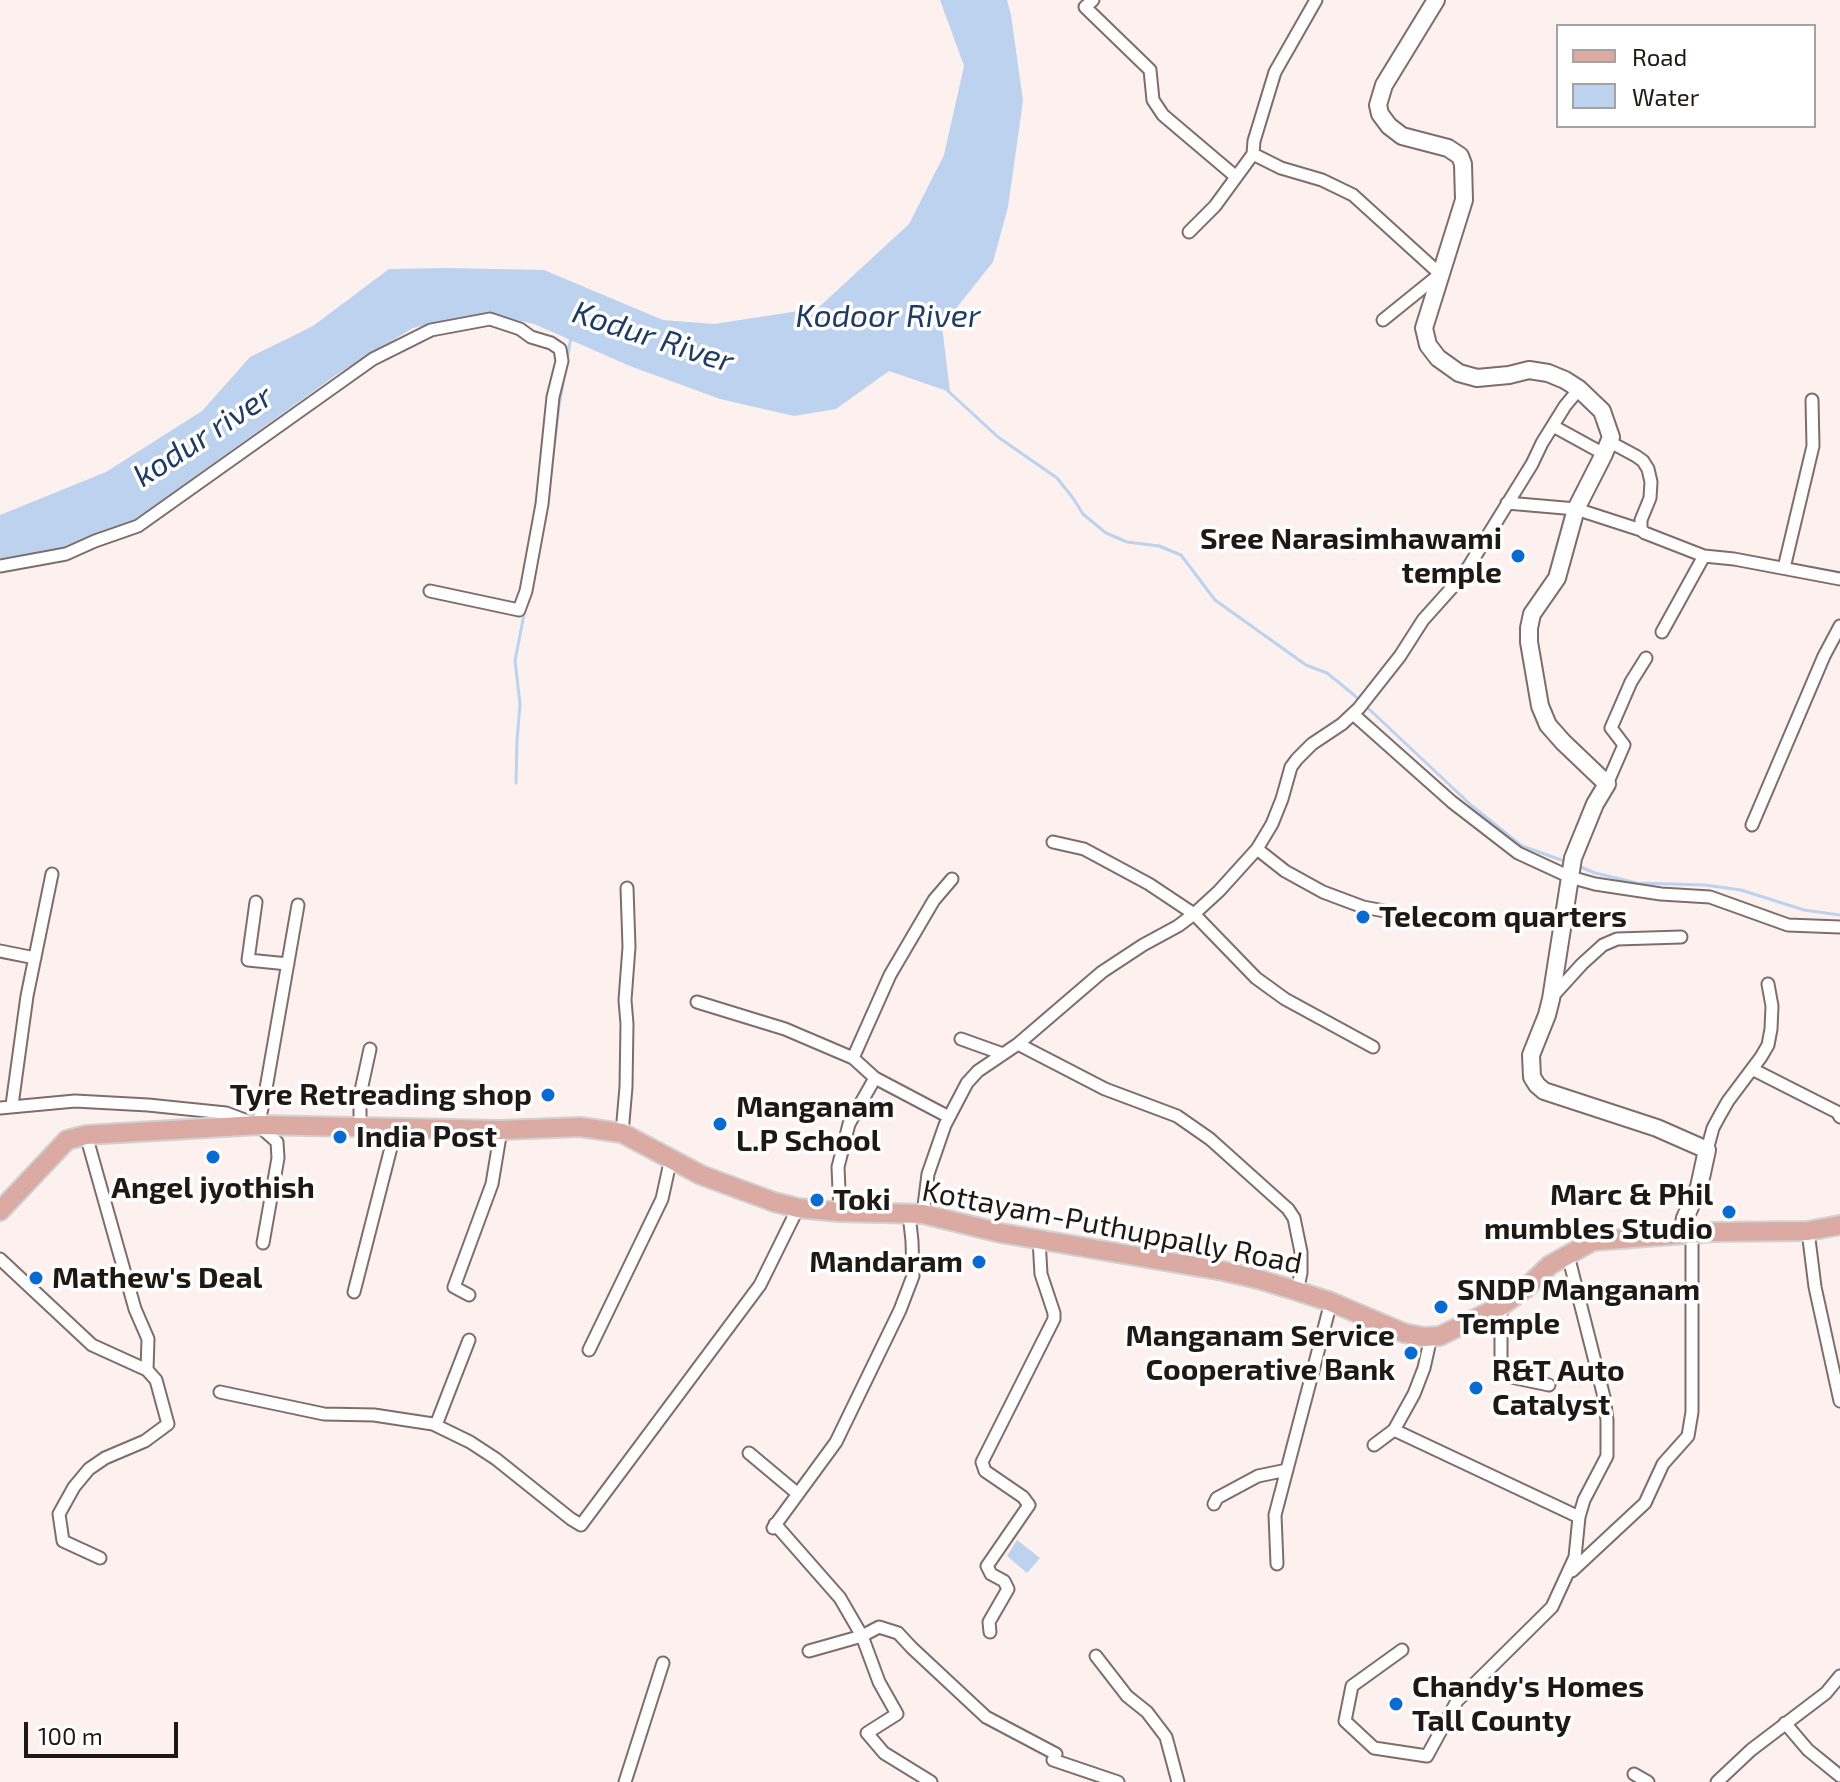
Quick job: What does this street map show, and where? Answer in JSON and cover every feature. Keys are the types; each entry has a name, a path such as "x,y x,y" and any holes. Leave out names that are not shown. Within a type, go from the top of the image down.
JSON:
{"main road":[{"name":"Kottayam-Puthuppally Road","path":"0,1211 67,1140 86,1135 258,1125 501,1130 580,1127 622,1133 701,1175 798,1208 916,1214 1001,1233 1223,1271 1331,1302 1404,1333 1431,1337"},
{"path":"1431,1337 1440,1336 1501,1306 1550,1265 1593,1241 1687,1234 1808,1231 1840,1225"}],"street":[{"path":"1093,0 1085,7 1150,70 1153,100 1163,115 1235,176"},
{"path":"1189,232 1215,206 1253,154 1254,141 1275,72 1316,0"},
{"path":"1436,0 1384,85 1378,105 1380,114 1389,126 1402,136 1448,148 1460,156 1463,164 1464,200 1424,328 1428,345 1438,358 1459,373 1477,378 1529,370 1548,373 1579,389 1602,411 1611,437 1576,509 1557,578 1532,614 1529,642 1540,706 1548,725 1607,784"},
{"path":"1253,154 1353,195 1440,274"},
{"path":"1383,320 1440,274"},
{"path":"0,566 66,554 138,526 373,359 431,330 490,319 551,343 560,349 562,361 553,397 542,504 526,591 519,610 430,591"},
{"path":"931,1782 884,1753 867,1733 897,1714 879,1682 862,1636 840,1598 774,1526 836,1442 900,1310 913,1276 912,1241 916,1214 949,1117 967,1083 978,1071 1018,1044 1102,972 1194,914 1257,849 1272,824 1291,767 1312,744 1356,711 1369,697 1423,620 1469,566 1565,406 1579,389"},
{"path":"1784,568 1813,446 1812,400"},
{"path":"1553,426 1643,461 1651,482 1641,530"},
{"path":"1507,503 1576,509 1641,530 1704,556 1840,579"},
{"path":"1662,632 1704,556"},
{"path":"1752,825 1824,656 1840,626"},
{"path":"1646,658 1631,682 1611,728 1624,745 1595,804 1572,868 1551,999 1531,1055 1532,1077 1544,1091 1657,1128 1707,1150"},
{"path":"1356,711 1452,802 1518,853 1572,868 1595,884 1661,894 1710,897 1788,925 1840,927"},
{"path":"1053,842 1084,849 1149,884 1194,914 1256,978 1285,999 1373,1047"},
{"path":"1257,849 1285,871 1323,892 1363,907 1390,912"},
{"path":"52,874 6,1107 75,1101 148,1105 226,1113 258,1125 277,1142 278,1158 263,1243"},
{"path":"853,1058 890,975 934,900 952,879"},
{"path":"622,1133 629,947 627,888"},
{"path":"256,902 248,960 288,964"},
{"path":"258,1125 298,905"},
{"path":"1551,999 1603,945 1617,939 1681,937"},
{"path":"0,951 35,958"},
{"path":"1566,1576 1645,1503 1663,1464 1688,1436 1692,1412 1685,1218 1699,1187 1713,1128 1728,1101 1768,1045 1772,1006 1768,984"},
{"path":"697,1002 785,1029 853,1058 875,1078 949,1117"},
{"path":"961,1039 1003,1054"},
{"path":"1018,1044 1105,1089 1177,1116 1210,1139 1288,1209 1294,1218 1301,1252 1297,1291"},
{"path":"360,1127 360,1095 370,1049"},
{"path":"1752,1069 1837,1112 1840,1117"},
{"path":"840,1212 838,1167 849,1124 875,1078"},
{"path":"354,1292 396,1128"},
{"path":"469,1295 454,1287 492,1184 501,1130"},
{"path":"86,1135 135,1309 148,1339 147,1370"},
{"path":"589,1350 662,1199 671,1158"},
{"path":"220,1392 324,1414 374,1415 436,1425 496,1459 581,1525 760,1285 798,1208"},
{"path":"1808,1231 1815,1287 1840,1401"},
{"path":"990,1632 989,1622 1008,1589 1004,1581 991,1574 987,1566 1029,1505 1023,1497 985,1471 982,1462 1054,1319 1041,1274 1039,1239"},
{"path":"1402,1650 1352,1686 1345,1721 1374,1748 1427,1756 1457,1701 1552,1607 1575,1557 1584,1500 1607,1456 1607,1420 1568,1255"},
{"path":"0,1259 92,1345 147,1370 156,1380 168,1424 145,1441 105,1458 89,1469 74,1487 59,1514 63,1541 100,1558"},
{"path":"1277,1564 1275,1515 1331,1302"},
{"path":"1501,1306 1501,1361 1511,1377 1549,1385"},
{"path":"1374,1445 1394,1430 1414,1394 1431,1337"},
{"path":"436,1425 469,1340"},
{"path":"1394,1430 1579,1517"},
{"path":"749,1453 798,1494"},
{"path":"1214,1504 1217,1498 1258,1476 1287,1470"},
{"path":"809,1651 862,1636 879,1627 898,1633 986,1717 1055,1757 1118,1782"},
{"path":"1096,1656 1127,1696 1147,1712 1166,1737 1178,1782"},
{"path":"625,1782 663,1663"},
{"path":"1717,1782 1751,1750 1826,1693 1840,1676"},
{"path":"1785,1723 1808,1750 1840,1776"},
{"path":"1634,1774 1648,1782"}],"water":[{"name":"Kodoor River","path":"940,0 1007,0 1023,101 1008,207 993,262 942,326 950,392 889,371 836,409 794,416 720,399 630,366 534,324 493,315 456,318 413,328 336,375 133,521 55,551 0,562 0,515 106,472 202,411 250,357 313,326 389,269 544,270 663,320 714,324 818,308 909,224 944,155 964,66"},
{"path":"1017,1540 1040,1558 1027,1573 1007,1556"}],"waterway":[{"name":"Kodur River","path":"550,480 571,337"},
{"path":"948,391 998,437 1057,478 1083,514 1106,533 1127,542 1159,546 1181,555 1215,600 1306,665 1327,673 1472,806 1522,846 1567,862"},
{"path":"516,783 520,704 515,661 525,609"},
{"path":"1578,866 1637,883 1705,885 1741,890 1804,910 1840,915"}],"place":[{"name":"Sree Narasimhawami temple","path":"1518,556"},
{"name":"Telecom quarters","path":"1363,917"},
{"name":"Tyre Retreading shop","path":"548,1095"},
{"name":"Manganam L.P School","path":"720,1124"},
{"name":"India Post","path":"340,1137"},
{"name":"Angel jyothish","path":"213,1157"},
{"name":"Toki","path":"817,1200"},
{"name":"Marc & Phil mumbles Studio","path":"1729,1212"},
{"name":"Mandaram","path":"979,1262"},
{"name":"Mathew's Deal","path":"36,1278"},
{"name":"SNDP Manganam Temple","path":"1441,1307"},
{"name":"Manganam Service Cooperative Bank","path":"1411,1353"},
{"name":"R&T Auto Catalyst","path":"1476,1388"},
{"name":"Chandy's Homes Tall County","path":"1396,1704"}],"water label":[{"name":"kodur river","path":"203,436"}]}
